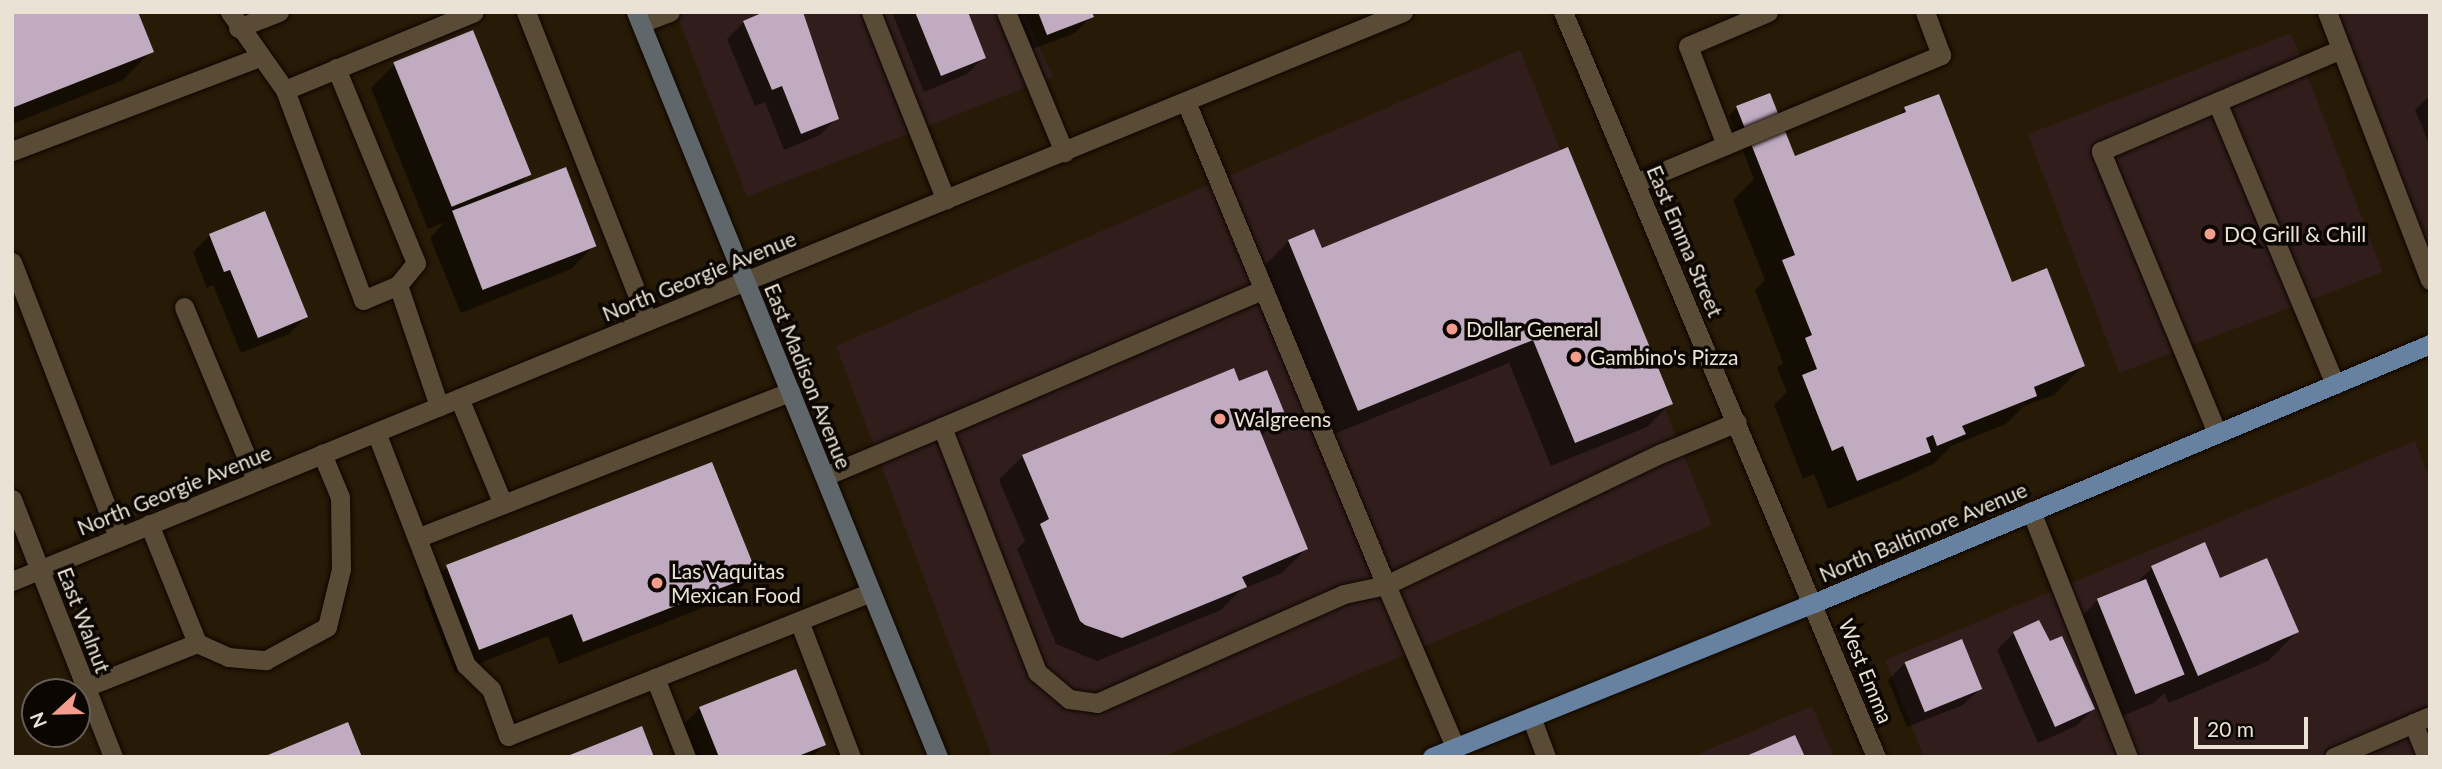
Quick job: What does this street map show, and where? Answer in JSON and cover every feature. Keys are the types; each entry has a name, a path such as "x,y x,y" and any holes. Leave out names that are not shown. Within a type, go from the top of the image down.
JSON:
{"main road":[{"name":"East Madison Avenue","path":"639,18 825,476 869,593 938,757"},
{"name":"North Baltimore Avenue","path":"1432,757 1814,603 2430,344"}],"street":[{"path":"279,12 234,20 285,90 363,300 398,285 416,264 336,68"},
{"path":"285,90 474,12"},
{"path":"526,12 648,321"},
{"path":"639,18 670,12"},
{"path":"871,12 946,200"},
{"path":"1006,12 1063,152"},
{"name":"North Georgie Avenue","path":"12,581 1403,12"},
{"name":"East Emma Street","path":"1563,12 1814,603"},
{"path":"1726,145 1688,46 1768,12"},
{"path":"1635,183 1941,55 1925,12"},
{"path":"2327,12 2430,280"},
{"path":"2217,433 2101,151 2341,49"},
{"path":"12,151 260,57"},
{"path":"1186,102 1262,290 1455,747"},
{"path":"2217,102 2334,384"},
{"path":"12,262 118,537"},
{"path":"398,285 439,406"},
{"path":"825,476 1262,290"},
{"path":"184,307 256,480"},
{"path":"416,538 790,392"},
{"path":"459,398 503,504"},
{"path":"942,427 1037,672 1069,699 1097,703 1344,594 1386,585 1662,453 1737,422"},
{"path":"376,432 466,665 491,689 508,736 869,593"},
{"path":"149,524 197,643 228,657 267,660 327,627 341,569 340,497 321,454"},
{"name":"East Walnut","path":"12,499 82,678"},
{"path":"2031,511 2128,757"},
{"name":"West Emma","path":"1814,603 1877,757"},
{"path":"799,621 851,757"},
{"path":"91,685 197,643"},
{"path":"655,678 687,757"},
{"name":"East Walnut","path":"91,700 113,757"},
{"path":"1531,717 1546,757"},
{"path":"2334,757 2421,719 2427,757"}],"shaded area":[{"path":"676,12 1024,12 1053,77 747,197"},
{"path":"2327,12 2430,12 2430,280"},
{"path":"2291,33 2383,272 2119,373 2028,134"},
{"path":"1520,50 1712,525 1162,757 992,757 836,346"},
{"path":"2415,441 2430,480 2430,757 1924,757 1885,660"},
{"path":"1812,706 1834,757 1691,757"}],"building":[{"path":"12,12 138,12 154,52 12,108"},
{"path":"764,12 803,12 839,119 801,134 782,86 772,90 743,21"},
{"path":"915,12 968,12 986,58 941,76"},
{"path":"1038,12 1092,12 1094,17 1047,35"},
{"path":"473,30 531,175 452,207 393,62"},
{"path":"1770,93 1795,156 1906,112 1904,107 1939,94 2012,282 2047,268 2085,366 2034,387 2037,396 1962,426 1966,434 1937,446 1933,435 1926,438 1931,452 1857,481 1843,446 1832,451 1802,375 1817,369 1805,338 1812,335 1782,260 1795,255 1736,106"},
{"path":"1568,147 1673,404 1575,443 1533,340 1358,411 1288,240 1314,229 1322,248"},
{"path":"566,167 596,246 483,290 452,211"},
{"path":"265,211 308,317 258,338 230,270 224,272 209,234"},
{"name":"Walgreens","path":"1234,368 1239,381 1267,370 1285,414 1258,426 1308,549 1242,577 1247,587 1122,638 1085,625 1080,621 1040,524 1049,519 1022,455"},
{"path":"712,462 757,574 583,642 572,614 479,650 446,565"},
{"path":"2205,542 2220,578 2267,558 2299,632 2198,676 2151,566"},
{"path":"2146,579 2185,674 2135,694 2097,599"},
{"path":"2039,620 2050,641 2062,636 2095,709 2055,727 2013,632"},
{"path":"1962,639 1982,689 1925,712 1905,662"},
{"path":"796,669 826,745 796,757 719,757 699,707"},
{"path":"348,722 362,757 263,757"},
{"path":"642,726 654,757 565,757"},
{"path":"1795,735 1805,757 1744,757"}],"place":[{"name":"DQ Grill & Chill","path":"2210,234"},
{"name":"Dollar General","path":"1452,329"},
{"name":"Gambino's Pizza","path":"1576,357"},
{"name":"Walgreens","path":"1220,419"},
{"name":"Las Vaquitas Mexican Food","path":"657,583"}]}
